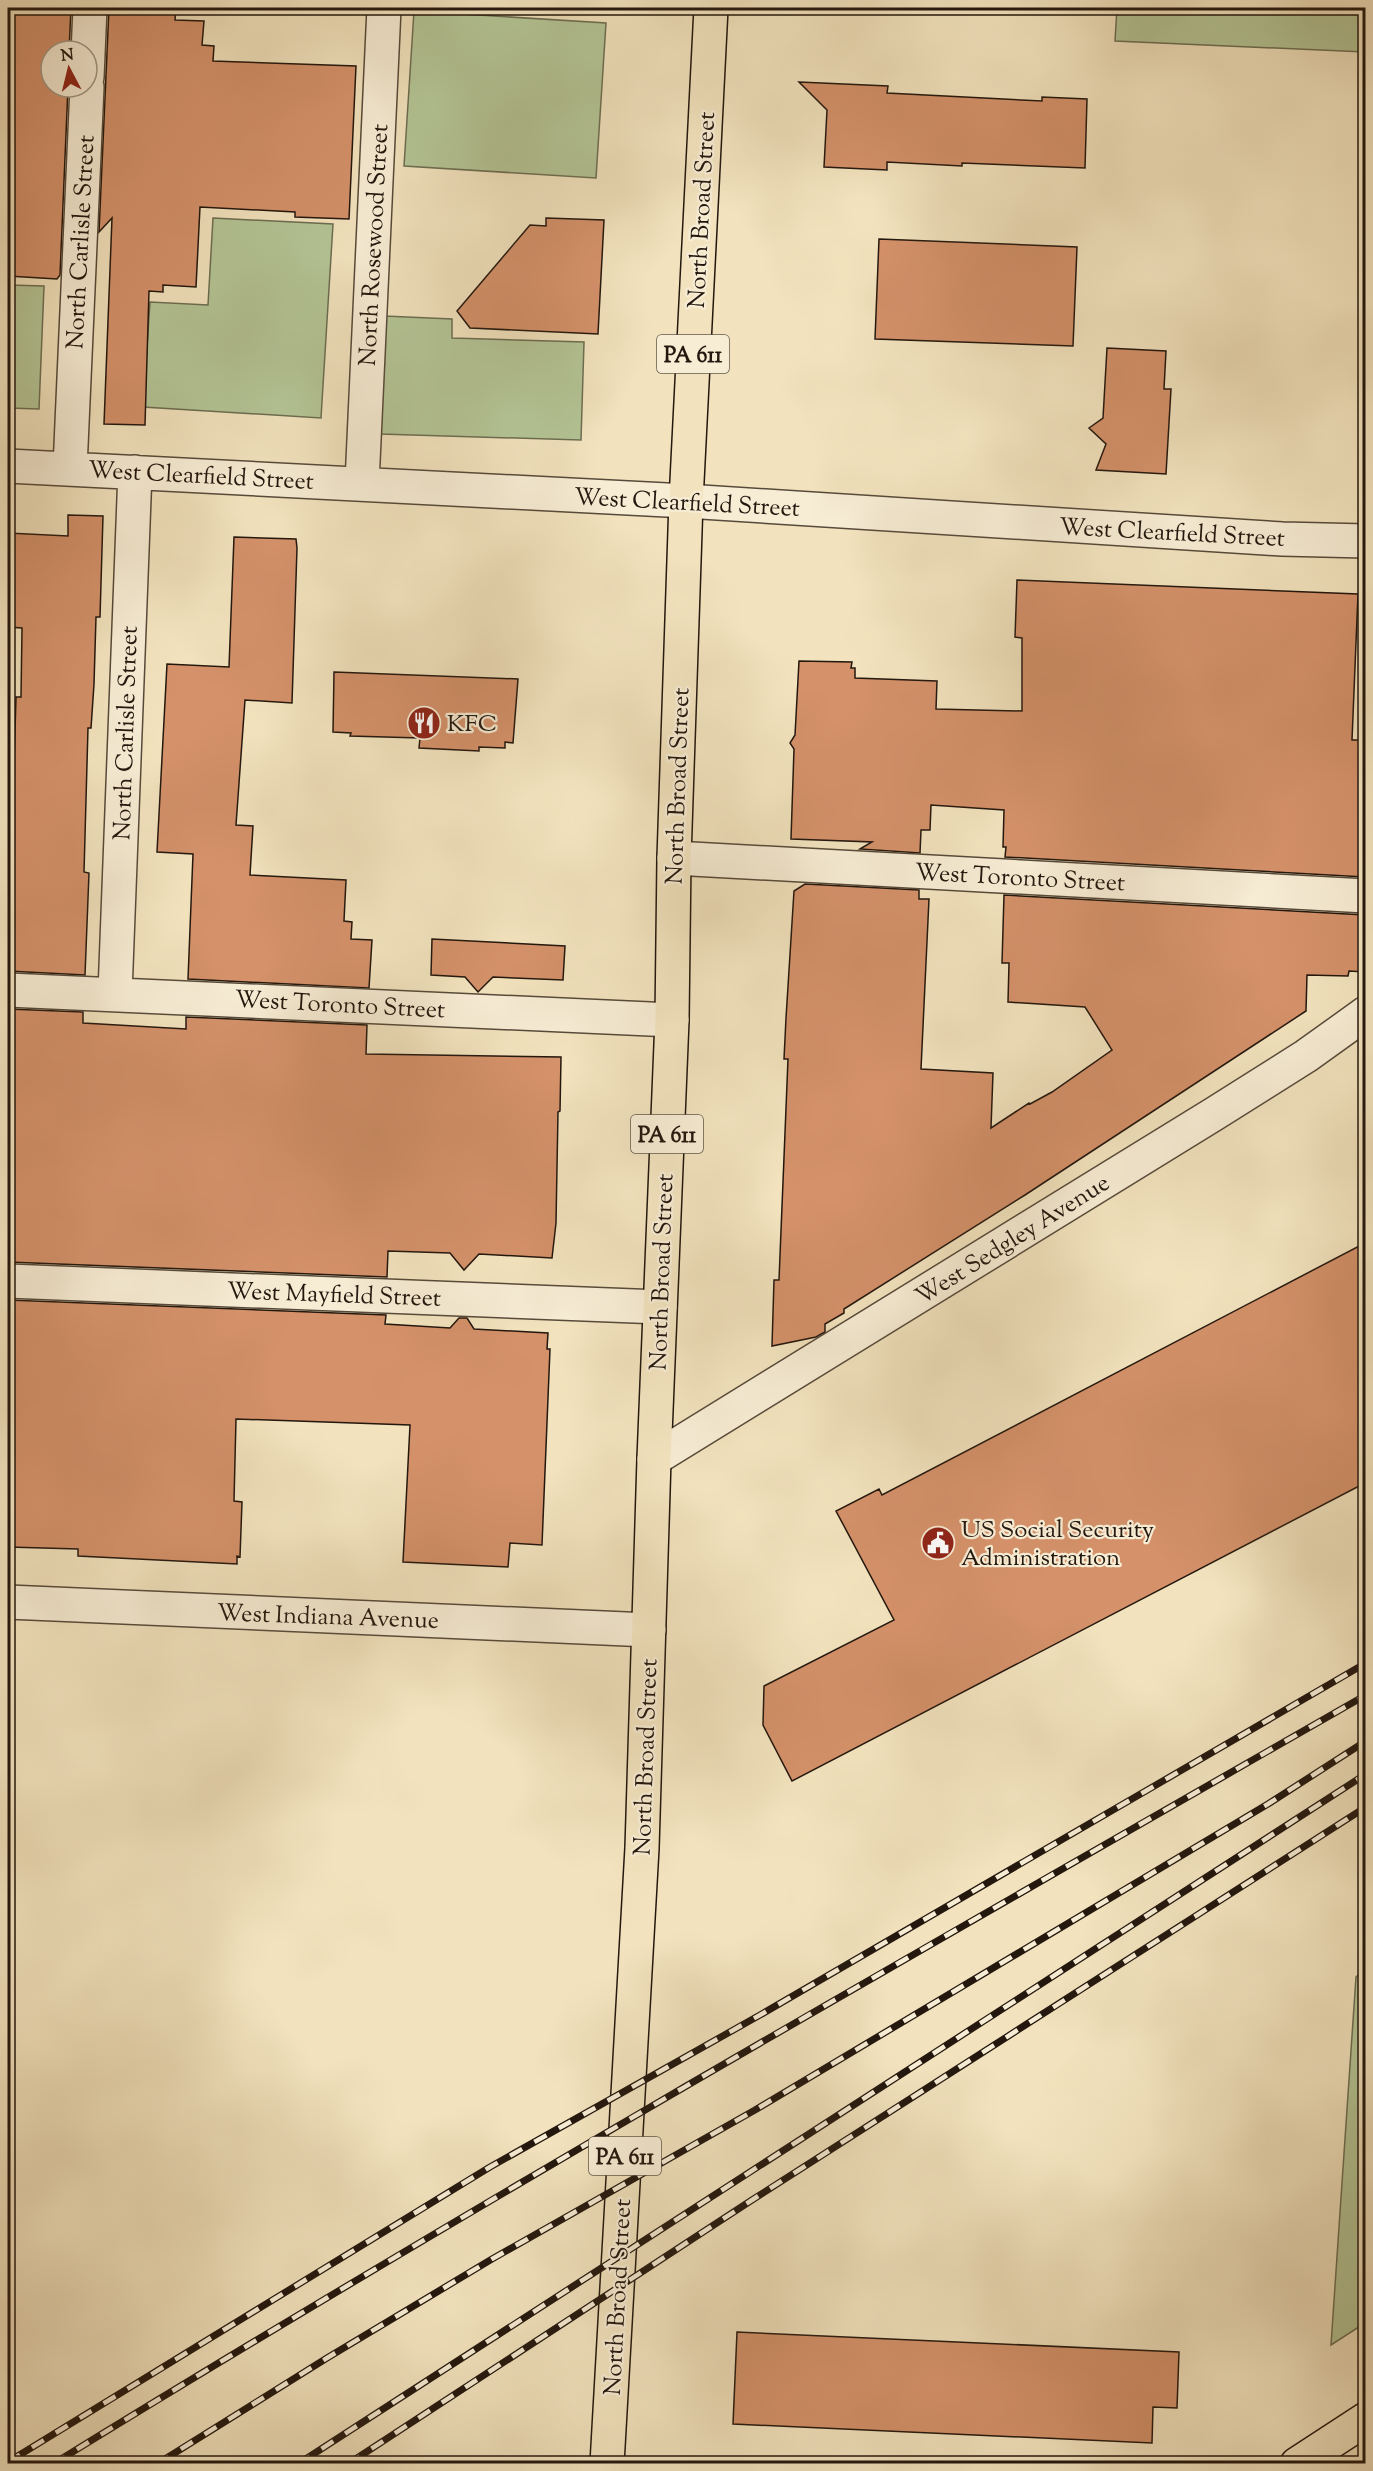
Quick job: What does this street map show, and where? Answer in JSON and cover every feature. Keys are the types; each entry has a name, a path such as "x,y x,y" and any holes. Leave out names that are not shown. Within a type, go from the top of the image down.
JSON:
{"main road":[{"name":"North Broad Street","path":"607,2463 640,1897 654,1459 672,1020 674,858 686,501 711,8"},
{"path":"1297,2463 1365,2419"}],"street":[{"path":"89,39 90,8"},
{"name":"North Rosewood Street","path":"362,483 384,8"},
{"name":"North Carlisle Street","path":"70,468 86,99"},
{"name":"West Clearfield Street","path":"8,466 686,501 1249,537 1365,542"},
{"name":"North Carlisle Street","path":"115,993 135,472"},
{"name":"West Toronto Street","path":"674,858 1365,896"},
{"name":"West Toronto Street","path":"8,990 115,993 672,1020"},
{"name":"West Sedgley Avenue","path":"654,1459 1214,1114 1306,1056 1365,1013"},
{"name":"West Mayfield Street","path":"8,1281 660,1307"},
{"name":"West Indiana Avenue","path":"8,1602 649,1630"}],"green space":[{"path":"1117,8 1365,8 1365,52 1115,41"},
{"path":"414,11 606,23 596,178 404,166"},
{"path":"213,218 333,224 321,418 143,407 150,302 208,305"},
{"path":"8,285 44,286 39,409 8,408"},
{"path":"384,316 452,319 452,338 584,342 581,440 380,434"},
{"path":"1365,1970 1365,2323 1331,2345 1356,1977"}],"building":[{"path":"8,8 71,8 70,39 39,39 39,99 67,99 60,275 57,279 8,276"},
{"path":"109,8 176,8 175,20 204,21 202,45 214,46 213,61 356,66 349,219 295,217 295,212 200,207 196,287 163,285 163,292 149,291 145,425 104,424 112,218 99,232"},
{"path":"799,82 888,86 887,93 1042,101 1042,97 1087,99 1085,168 887,162 887,170 824,167 827,110"},
{"path":"546,218 604,220 598,334 470,328 457,311 530,225 546,226"},
{"path":"879,239 1077,247 1073,346 875,339"},
{"path":"1107,348 1166,351 1164,389 1171,389 1166,474 1096,470 1106,444 1089,428 1103,418"},
{"path":"68,515 103,516 100,617 96,617 91,728 88,728 84,872 89,873 85,975 8,971 8,863 11,863 16,697 21,697 22,628 8,627 8,533 68,536"},
{"path":"234,537 296,539 297,548 292,703 245,700 236,825 253,826 250,875 346,880 344,921 352,922 351,939 372,940 369,988 188,979 193,854 157,852 167,664 229,667"},
{"path":"1017,580 1358,594 1352,740 1365,740 1365,877 1005,857 1004,810 931,805 930,830 921,830 920,853 860,849 872,842 791,839 794,749 790,743 795,735 799,661 852,662 851,668 855,668 855,678 937,681 936,709 1022,711 1022,638 1015,637"},
{"name":"KFC","path":"334,672 518,679 513,743 505,742 505,748 479,747 479,751 419,748 420,738 350,736 351,733 333,732"},
{"path":"805,884 919,890 919,899 929,899 921,1069 993,1073 991,1128 1029,1103 1052,1092 1112,1050 1085,1007 1008,1002 1009,963 1002,963 1004,895 1365,915 1365,972 1349,971 1348,976 1307,975 1306,1011 1025,1195 844,1309 844,1313 825,1324 825,1332 816,1337 772,1346 774,1280 779,1280 788,1059 784,1059 794,891"},
{"path":"432,939 565,946 563,980 493,977 478,992 465,977 431,975"},
{"path":"8,1009 83,1012 83,1023 186,1029 186,1017 367,1025 366,1054 561,1057 556,1223 552,1258 479,1254 464,1270 450,1253 388,1251 387,1277 8,1262"},
{"path":"1365,1243 1365,1483 792,1781 763,1725 764,1686 894,1620 836,1511 879,1489 882,1495"},
{"path":"8,1300 386,1315 385,1324 450,1328 459,1318 467,1318 474,1329 548,1333 547,1349 550,1349 542,1545 510,1543 508,1567 403,1562 410,1425 236,1419 234,1501 242,1502 240,1557 237,1556 237,1564 78,1556 78,1549 8,1547"},
{"path":"737,2332 1179,2352 1177,2408 1153,2407 1152,2443 733,2424"}],"railway":[{"path":"8,2462 490,2167 760,2015 1366,1663"},
{"path":"53,2464 542,2170 1366,1695"},
{"path":"157,2464 492,2259 755,2110 1268,1804 1366,1741"},
{"path":"298,2464 1366,1774"},
{"path":"348,2464 752,2200 1366,1807"}],"place":[{"name":"KFC","path":"424,723"},
{"name":"US Social Security Administration","path":"938,1543"}]}
